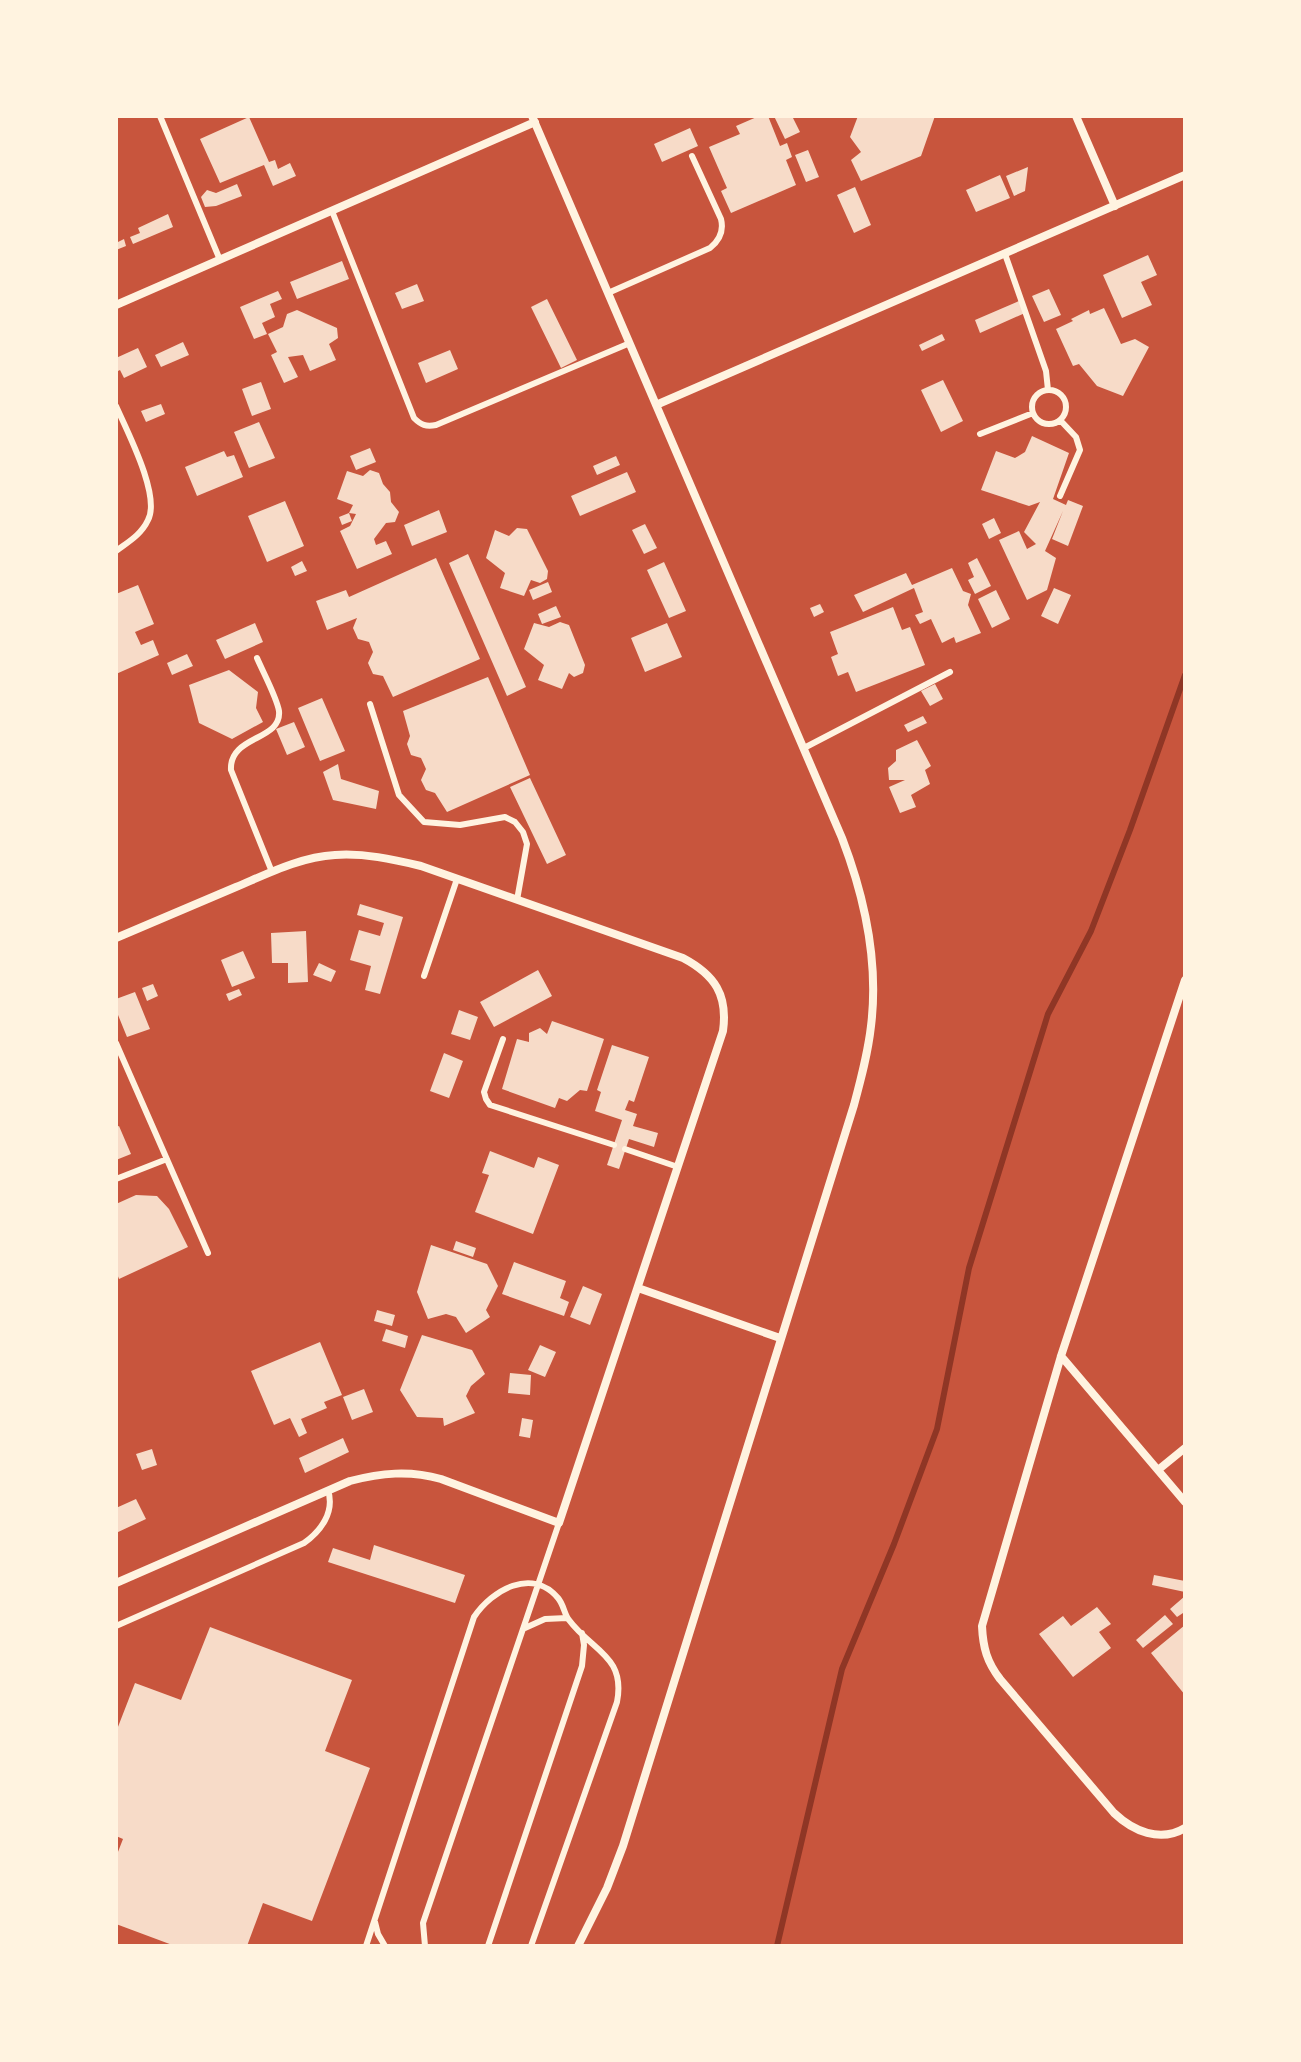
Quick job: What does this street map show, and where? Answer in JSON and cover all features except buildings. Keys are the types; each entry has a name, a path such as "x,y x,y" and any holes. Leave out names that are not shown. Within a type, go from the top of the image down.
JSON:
{"street":[{"path":"1076,116 1115,206"},
{"path":"116,305 534,119 855,873 871,947 873,986 871,1024 854,1105 623,1846 607,1888 578,1946"},
{"path":"656,405 1185,175"},
{"path":"116,938 305,860 333,855 388,858 421,866 683,958 708,974 718,988 725,1017 723,1031 559,1523 424,1474 405,1472 369,1476 328,1490 116,1583"},
{"path":"1185,980 1061,1356 982,1626 983,1646 989,1664 1114,1813 1128,1826 1144,1833 1162,1835 1185,1828"},
{"path":"638,1288 780,1338"},
{"path":"1061,1356 1185,1502"},
{"path":"1158,1470 1185,1448"}],"lane":[{"path":"160,116 220,260"},
{"path":"608,293 710,248 720,238 721,219 692,156"},
{"path":"332,211 414,418 420,424 436,425 630,343"},
{"path":"1005,254 1046,371 1048,390"},
{"path":"1048,390 1061,395 1065,401 1065,415 1054,424 1041,422 1033,413 1032,406 1037,395 1048,390"},
{"path":"116,406 149,486 152,504 150,519 138,535 116,551"},
{"path":"980,434 1033,413"},
{"path":"1060,420 1076,437 1080,450 1060,496"},
{"path":"257,658 278,707 278,720 269,730 234,753 230,761 272,872"},
{"path":"804,748 950,672"},
{"path":"370,704 399,795 424,822 460,825 505,817 515,822 523,832 527,844 517,900"},
{"path":"424,976 457,879"},
{"path":"503,1039 484,1092 490,1105 614,1145"},
{"path":"116,1043 208,1253"},
{"path":"625,1149 678,1167"},
{"path":"116,1179 167,1159"},
{"path":"116,1626 304,1543 323,1526 330,1504 328,1490"},
{"path":"425,1946 423,1923 559,1523"},
{"path":"366,1946 474,1617 487,1600 506,1588 528,1583 539,1585 558,1597 567,1618 610,1660 616,1670 619,1692 531,1946"},
{"path":"525,1628 545,1619 567,1618"},
{"path":"488,1946 582,1666 582,1633"},
{"path":"374,1918 385,1946"}],"waterway":[{"path":"777,1946 842,1669 937,1429 969,1268 1048,1014 1091,931 1185,675"}]}
